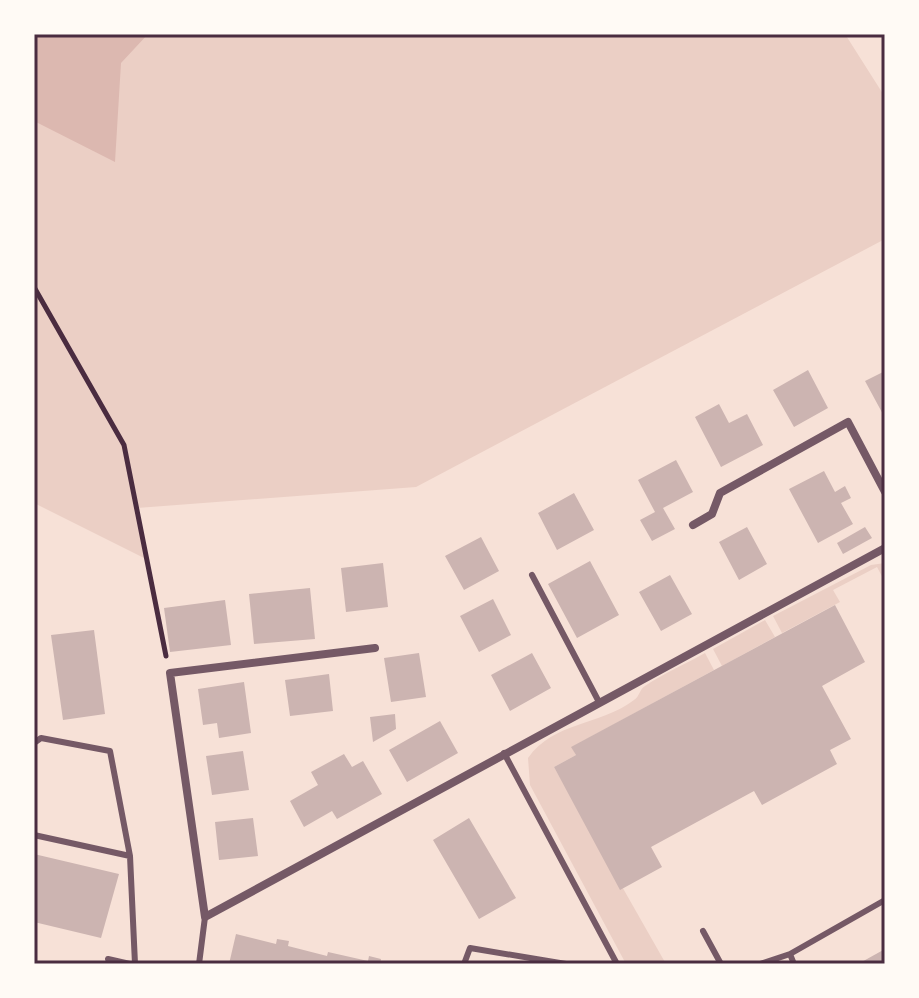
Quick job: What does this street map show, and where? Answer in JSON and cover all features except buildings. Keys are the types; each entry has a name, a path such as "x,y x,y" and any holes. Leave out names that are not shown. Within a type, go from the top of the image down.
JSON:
{"street":[{"path":"693,525 712,514 720,493 848,422 885,492"},
{"path":"875,473 885,467"},
{"path":"375,648 170,673 205,917 885,548"}],"lane":[{"path":"532,575 599,702"},
{"path":"34,743 41,738 110,751 130,856 133,964 108,959"},
{"path":"504,753 617,964"},
{"path":"34,835 130,856"},
{"path":"760,964 790,954 885,900"},
{"path":"199,964 205,917"},
{"path":"703,931 721,964"},
{"path":"464,964 470,948 566,964"},
{"path":"790,954 794,964"}],"path":[{"path":"34,287 124,445 170,673"}],"shaded area":[{"path":"34,34 845,34 885,97 885,239 416,487 137,508 146,559 34,503"},
{"path":"34,34 148,34 121,63 115,162 34,121"},
{"path":"885,563 885,582 877,567 833,590 840,602 782,633 773,616 871,565"},
{"path":"765,620 775,637 722,666 713,649"},
{"path":"705,653 714,670 572,747 576,755 554,767 666,964 626,964 530,785 528,758 551,737 621,708 636,698 645,686"}]}
